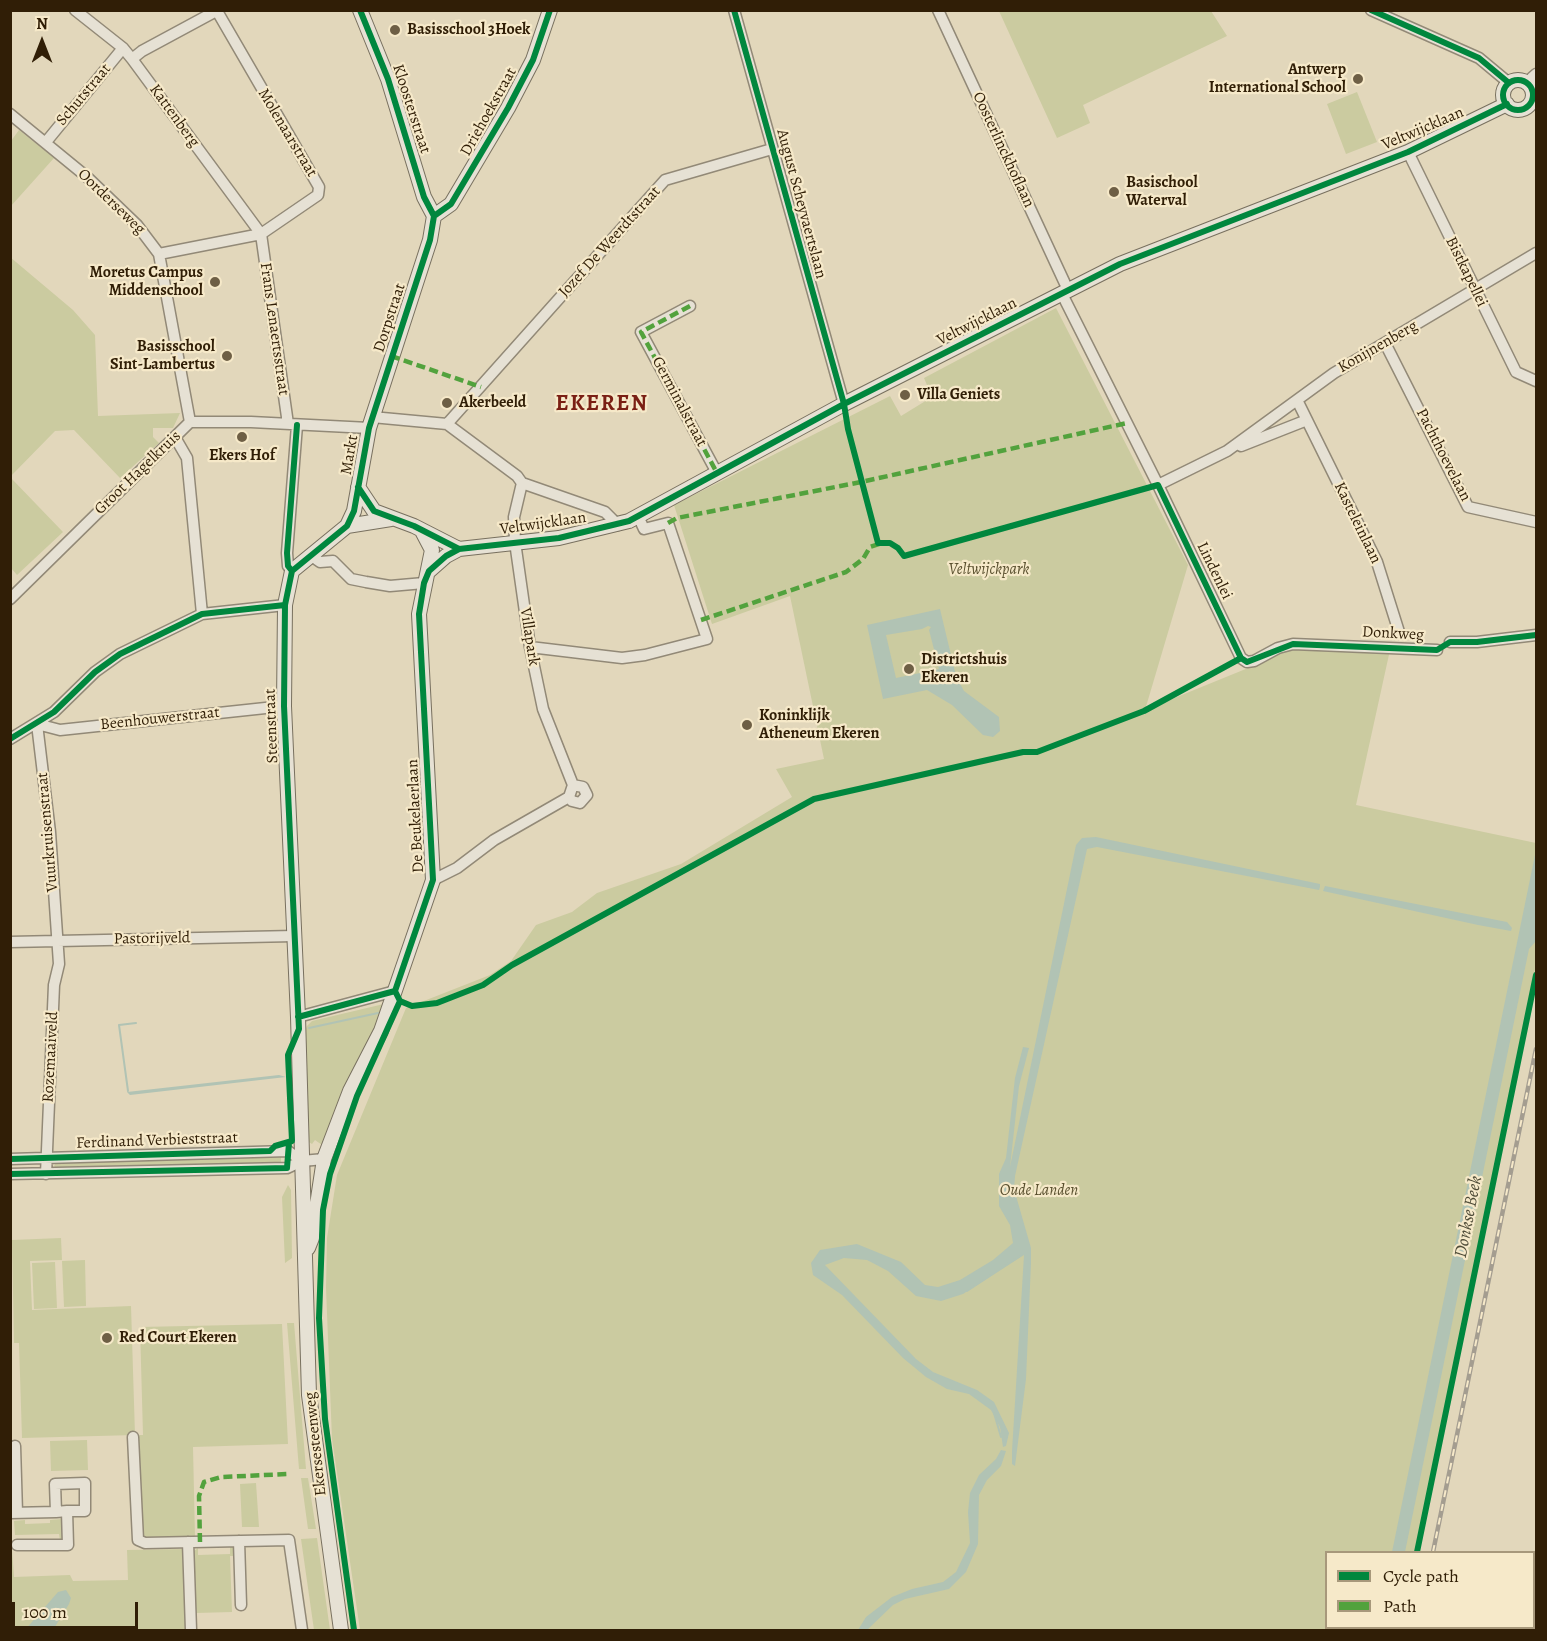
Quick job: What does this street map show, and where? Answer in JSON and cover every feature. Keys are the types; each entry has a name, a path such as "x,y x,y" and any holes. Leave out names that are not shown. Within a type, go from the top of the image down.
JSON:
{"main road":[{"name":"Kloosterstraat","path":"360,10 388,79 424,197 434,216"},
{"name":"Driehoekstraat","path":"434,216 451,204 508,108 533,60 550,10"},
{"name":"Veltwijcklaan","path":"427,577 446,556 459,549 560,538 618,525 638,516 844,404 1120,264 1408,152 1507,104 1522,109 1533,90 1515,81 1509,84"},
{"path":"1507,104 1504,92 1509,84"},
{"name":"Dorpstraat","path":"371,423 430,240 434,216"},
{"name":"Markt","path":"347,526 354,511 371,423"},
{"name":"Markt","path":"358,487 374,511 422,531"},
{"path":"292,571 347,526 391,519"},
{"path":"422,531 459,549"},
{"path":"422,531 431,545 427,577"},
{"name":"Steenstraat","path":"292,571 285,605 284,706 299,1075"},
{"name":"De Beukelaerlaan","path":"324,1159 340,1114 381,1031 433,880 419,614 427,577"},
{"name":"Ekersesteenweg","path":"299,1075 313,1436 341,1630"},
{"name":"Ekersesteenweg","path":"305,1256 312,1238 324,1159"}],"street":[{"name":"Kattenberg","path":"75,10 123,48 261,234"},
{"name":"August Scheyvaertslaan","path":"734,10 844,404"},
{"name":"Oosterlinckhoflaan","path":"938,10 1065,292"},
{"path":"1371,10 1479,58 1509,84"},
{"path":"132,59 142,51 218,11"},
{"name":"Molenaarstraat","path":"218,11 319,187 318,195 311,202 261,234"},
{"name":"Schutstraat","path":"46,142 123,48"},
{"name":"Oorderseweg","path":"10,114 46,142 137,225 159,255 190,422"},
{"name":"Jozef De Weerdtstraat","path":"447,424 665,180 772,149"},
{"name":"Bistkapellei","path":"1408,152 1516,372 1536,381"},
{"path":"159,255 261,234"},
{"name":"Frans Lenaertsstraat","path":"261,234 292,424"},
{"name":"Konijnenberg","path":"1227,451 1334,373 1536,253"},
{"name":"Lindenlei","path":"1065,292 1241,658 1250,662"},
{"name":"Germinalstraat","path":"690,306 641,332 717,473"},
{"name":"Pachthoevelaan","path":"1385,342 1468,507 1536,522"},
{"name":"Kasteleinlaan","path":"1297,400 1377,562 1400,632"},
{"name":"Konijnenberg","path":"1158,485 1227,451 1307,420"},
{"name":"Groot Hagelkruis","path":"10,599 64,543 176,438 190,422 447,424"},
{"name":"Steenstraat","path":"292,424 287,553 288,566 292,571"},
{"path":"447,424 519,480 605,512 618,525"},
{"path":"176,438 187,458 202,614"},
{"name":"Villapark","path":"433,880 457,868 494,840 569,797 572,801 580,803 587,795 583,787 573,785 543,709 530,647 515,542 514,518 519,480"},
{"path":"530,647 622,658 645,655 707,639 668,523 644,529 638,516"},
{"path":"310,555 320,562 333,561 351,579 366,582 390,586 427,577"},
{"path":"10,738 37,724 95,672 120,654 202,614 285,605"},
{"path":"1450,642 1477,642 1536,635"},
{"name":"Donkweg","path":"1250,662 1278,648 1293,644 1437,650"},
{"name":"Beenhouwerstraat","path":"37,724 60,730 284,706"},
{"name":"Vuurkruisenstraat","path":"37,724 50,832 58,940"},
{"path":"569,797 573,785"},
{"name":"Pastorijveld","path":"10,942 294,936"},
{"name":"Rozemaaiveld","path":"46,1174 54,985 59,964 58,940"},
{"path":"298,1017 395,991"},
{"name":"Ferdinand Verbieststraat","path":"10,1159 288,1151 302,1161 287,1168 10,1174"},
{"path":"302,1161 324,1159"},
{"path":"133,1437 138,1540 145,1544 290,1540 302,1630"},
{"path":"15,1446 14,1513 61,1512 68,1545 17,1545"},
{"path":"239,1541 240,1605"},
{"path":"188,1542 191,1630"}],"green space":[{"path":"999,11 1211,11 1227,36 1083,105 1090,123 1057,138"},
{"path":"1357,92 1377,142 1346,154 1327,104"},
{"path":"19,130 54,158 11,206 11,141"},
{"path":"10,257 73,310 95,335 98,416 180,413 173,428 153,428 153,437 159,443 120,478 74,430 55,431 11,476"},
{"name":"Oude Landen","path":"1056,308 1188,565 1145,710 1253,666 1283,649 1390,650 1356,805 1536,843 1536,965 1415,1551 1325,1551 1325,1629 1399,1630 360,1630 332,1439 326,1288 327,1238 337,1175 406,1008 490,975 511,961 536,925 572,912 597,893 681,864 792,797 776,769 824,759 790,596 712,624 674,505 890,396 901,416 932,397 924,378"},
{"path":"11,478 63,532 17,575 11,568"},
{"path":"388,1003 325,1151 319,1149 322,1145 315,1140 312,1144 307,1136 304,1033 307,1026 312,1021"},
{"path":"281,1154 281,1162 57,1169 54,1166 56,1163"},
{"path":"288,1185 291,1190 292,1258 285,1263 282,1197"},
{"path":"61,1238 62,1260 30,1261 32,1310 131,1306 135,1435 22,1438 19,1343 14,1343 12,1240"},
{"path":"85,1260 86,1306 64,1307 62,1261"},
{"path":"55,1262 57,1308 34,1309 32,1263"},
{"path":"287,1323 294,1323 306,1469 299,1469"},
{"path":"282,1324 288,1444 193,1447 195,1538 146,1539 140,1531 139,1435 143,1435 140,1327"},
{"path":"87,1440 88,1470 51,1471 50,1441"},
{"path":"301,1478 308,1478 316,1529 308,1529"},
{"path":"256,1483 259,1527 242,1527 240,1484"},
{"path":"62,1519 63,1540 60,1540 59,1534 15,1535 14,1521 25,1520 25,1524 50,1523 50,1520"},
{"path":"10,1521 14,1577 70,1575 73,1581 128,1580 127,1550 183,1549 186,1630 11,1630"},
{"path":"317,1538 330,1630 314,1630 301,1539"},
{"path":"230,1547 235,1547 236,1556 230,1556 232,1612 196,1613 194,1551 198,1548 198,1555 230,1554"}],"water":[{"path":"940,609 956,676 964,691 999,717 1000,731 993,737 983,735 952,705 927,690 883,699 867,625","holes":["931,627 929,630 939,669 896,678 886,635"]},
{"path":"1096,837 1320,884 1320,887 1319,890 1097,847 1087,849 1015,1176 1014,1189 1031,1248 1031,1263 1026,1379 1015,1466 1012,1464 1012,1451 1024,1255 963,1294 941,1301 916,1296 888,1271 867,1260 844,1258 825,1265 916,1359 933,1372 977,1390 994,1402 1009,1433 1006,1446 1003,1447 1000,1427 991,1410 969,1394 947,1389 926,1377 903,1358 842,1295 813,1275 811,1263 820,1250 857,1244 901,1262 925,1285 938,1287 960,1280 993,1260 1013,1243 1010,1225 999,1206 999,1174 1006,1158 1015,1078 1023,1047 1029,1048 1019,1086 1010,1167 1076,845 1082,838"},
{"name":"Donkse Beek","path":"1536,850 1536,941 1529,949 1405,1551 1392,1551"},
{"path":"1325,886 1507,922 1512,928 1511,931 1478,925 1323,891"},
{"path":"279,1075 286,1077 130,1095 127,1092"},
{"path":"1001,1450 1006,1451 1001,1466 987,1480 979,1495 978,1544 966,1572 949,1589 905,1599 893,1605 867,1630 858,1630 866,1617 892,1597 912,1589 943,1582 956,1572 970,1543 968,1512 970,1493 979,1475 996,1459"},
{"path":"66,1590 71,1598 53,1630 25,1630 58,1592"}],"waterway":[{"path":"309,1028 378,1013"},
{"path":"128,1091 119,1025 136,1023"},
{"path":"967,1291 1020,1256"},
{"path":"994,1413 1001,1437"}],"railway":[{"path":"1433,1551 1536,1049"}],"marked path":[{"path":"690,306 641,332 717,473"},
{"path":"391,356 481,387"},
{"path":"668,523 677,518 861,482 1127,423"},
{"path":"701,620 846,572 863,559 870,547 882,543"},
{"path":"200,1542 199,1496 204,1482 221,1477 289,1474"}],"cycle path":[{"path":"360,10 388,79 424,197 434,216"},
{"path":"434,216 451,204 508,108 533,60 550,10"},
{"path":"734,10 844,404 848,429 878,543 890,543 904,556 1158,485 1241,658 1247,662 1293,644 1437,650 1450,642 1477,642 1536,635"},
{"path":"1371,10 1479,58 1509,83"},
{"path":"1518,80 1528,85 1533,95 1528,105 1518,110 1508,105 1503,95 1508,85 1518,80"},
{"path":"395,991 433,880 419,614 424,583 429,571 446,556 459,549 559,538 629,521 844,404 1120,264 1408,152 1507,104"},
{"path":"10,1159 270,1151 275,1146 292,1141 288,1055 299,1029 284,706 285,605 292,571 347,526 354,511 369,428 430,240 434,216"},
{"path":"292,571 288,566 287,553 297,425"},
{"path":"358,487 374,511 414,526 459,549"},
{"path":"10,739 54,712 95,672 120,654 202,614 285,605"},
{"path":"395,991 400,1001 412,1006 437,1003 483,985 512,965 814,799 1023,752 1037,752 1144,711 1241,658"},
{"path":"1417,1551 1536,975"},
{"path":"298,1017 395,991"},
{"path":"354,1630 325,1419 319,1318 323,1210 330,1174 357,1096 400,1001"},
{"path":"10,1174 287,1168 289,1143"}],"place":[{"name":"Basisschool 3Hoek","path":"395,30"},
{"name":"Antwerp International School","path":"1358,79"},
{"name":"Basischool Waterval","path":"1114,192"},
{"name":"Moretus Campus Middenschool","path":"215,282"},
{"name":"Basisschool Sint-Lambertus","path":"227,356"},
{"name":"Villa Geniets","path":"905,395"},
{"name":"Akerbeeld","path":"447,403"},
{"name":"Ekers Hof","path":"242,437"},
{"name":"Districtshuis Ekeren","path":"909,669"},
{"name":"Koninklijk Atheneum Ekeren","path":"747,725"},
{"name":"Red Court Ekeren","path":"107,1338"}],"district":[{"name":"EKEREN","path":"602,405"}],"park label":[{"name":"Veltwijckpark","path":"989,570"}]}
